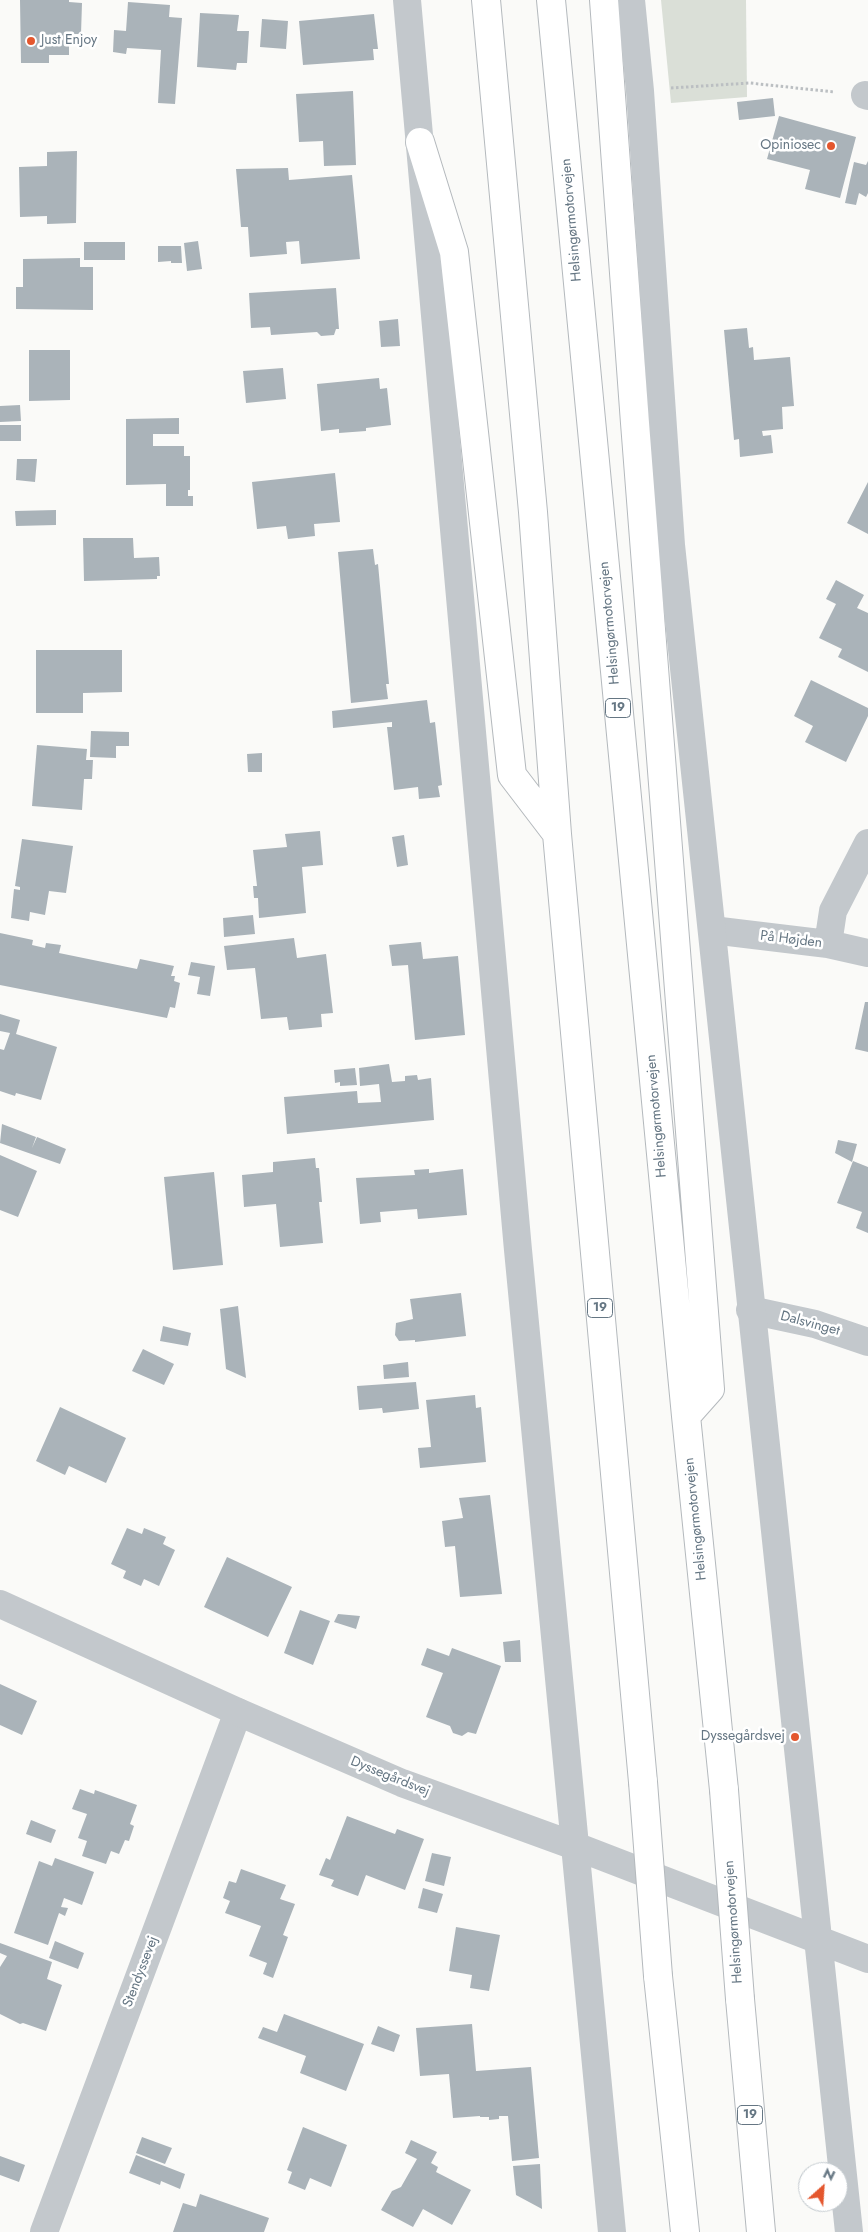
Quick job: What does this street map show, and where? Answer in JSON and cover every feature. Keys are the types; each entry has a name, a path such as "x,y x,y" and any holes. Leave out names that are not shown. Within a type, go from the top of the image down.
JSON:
{"highway":[{"name":"19","path":"486,0 533,512 557,834 643,1782 658,1976 684,2232"},
{"name":"Helsingørmotorvejen","path":"551,0 686,1416 724,1790 760,2232"},
{"path":"604,0 635,433 710,1389 686,1416"},
{"path":"420,142 454,252 512,775 557,834"}],"street":[{"path":"408,0 518,1250 612,2232"},
{"path":"631,0 640,91 671,545 816,1938 849,2232"},
{"path":"828,944 833,911 868,843"},
{"name":"På Højden","path":"712,930 828,944 868,953"},
{"name":"Dalsvinget","path":"750,1310 815,1324 868,1342"},
{"name":"Dyssegårdsvej","path":"0,1604 238,1712 402,1783 575,1846 868,1958"},
{"name":"Stendyssevej","path":"44,2232 238,1712"}],"path":[{"path":"640,91 750,83 866,96"}],"shaded area":[{"path":"661,0 746,0 747,97 671,103"}],"building":[{"path":"20,0 69,0 69,2 82,3 81,34 69,34 69,55 49,55 49,63 21,63"},
{"path":"128,2 170,5 169,17 182,18 175,104 158,103 161,50 127,48 126,54 113,52 114,30 126,31"},
{"path":"200,13 239,15 237,31 249,31 247,63 237,63 236,70 197,67"},
{"path":"374,14 378,49 373,49 374,60 303,65 299,21"},
{"path":"262,19 288,21 286,49 260,47"},
{"path":"353,91 356,165 324,166 323,141 299,142 296,94"},
{"path":"773,98 775,116 739,120 737,102"},
{"path":"779,116 856,137 840,198 805,189 810,170 767,159"},
{"path":"77,151 76,223 47,224 47,216 20,217 19,167 47,166 47,152"},
{"path":"868,161 868,193 866,197 859,193 856,205 845,203 854,162 866,165"},
{"path":"288,168 289,180 352,175 360,259 301,264 299,241 286,242 287,254 250,257 248,227 241,227 236,169"},
{"path":"198,241 202,269 187,271 184,243"},
{"path":"84,242 125,242 125,260 84,260"},
{"path":"158,246 181,246 182,263 171,263 171,261 158,262"},
{"path":"80,258 80,267 93,267 93,310 16,309 16,287 23,287 23,259"},
{"path":"336,288 339,329 336,329 334,335 321,336 317,332 271,335 270,327 251,328 249,293"},
{"path":"398,319 400,346 381,347 379,321"},
{"path":"747,328 749,348 753,347 754,360 790,357 794,406 782,407 783,429 762,431 763,436 771,435 773,453 740,457 739,439 734,440 724,330"},
{"path":"29,350 70,350 70,400 29,401"},
{"path":"283,368 286,399 246,403 243,371"},
{"path":"379,378 380,389 387,388 391,425 366,428 366,431 339,433 339,429 321,431 317,384"},
{"path":"20,405 21,421 0,422 0,406"},
{"path":"179,418 179,434 153,434 153,446 184,446 184,456 190,456 190,490 188,490 188,496 193,496 193,506 166,506 166,484 126,485 126,419"},
{"path":"0,425 21,425 21,441 0,441"},
{"path":"17,459 37,459 35,482 16,480"},
{"path":"335,473 340,522 314,524 315,536 288,539 286,526 257,529 252,482"},
{"path":"868,482 868,534 847,523"},
{"path":"56,510 56,525 16,526 15,511"},
{"path":"83,538 133,538 134,558 159,557 160,576 157,576 157,579 84,581"},
{"path":"373,549 375,565 378,564 389,684 386,684 388,699 351,703 338,552"},
{"path":"836,580 864,595 857,608 868,613 868,672 838,657 842,649 819,638 836,604 826,599"},
{"path":"36,650 122,650 122,692 83,693 83,713 36,713"},
{"path":"811,680 868,708 868,716 846,762 805,742 813,726 794,716"},
{"path":"427,700 430,723 435,722 442,785 438,786 440,797 419,799 418,787 394,790 387,727 392,727 392,722 333,728 332,711"},
{"path":"91,731 129,732 129,746 116,746 116,758 90,757"},
{"path":"37,745 87,749 86,760 93,760 92,779 84,779 82,810 32,806"},
{"path":"262,753 262,772 248,772 247,754"},
{"path":"320,831 323,865 302,867 306,913 259,918 258,898 254,898 253,886 257,886 253,850 287,847 285,834"},
{"path":"404,835 408,865 397,867 392,837"},
{"path":"22,839 73,846 66,893 49,891 45,915 30,912 29,921 11,918 14,889 20,890 20,887 15,886"},
{"path":"253,915 255,934 224,937 223,918"},
{"path":"0,933 33,940 32,945 45,948 46,943 61,945 59,953 137,969 140,959 174,966 171,976 175,976 174,981 180,983 175,1008 170,1007 167,1018 0,985"},
{"path":"294,938 297,958 326,954 333,1013 321,1014 322,1027 289,1030 287,1017 261,1019 255,968 227,970 224,946"},
{"path":"421,942 423,959 458,956 465,1035 415,1040 408,965 392,966 389,945"},
{"path":"191,962 215,966 210,996 197,994 200,977 188,975"},
{"path":"865,1002 868,1002 868,1052 855,1049"},
{"path":"0,1014 20,1020 16,1034 57,1047 41,1100 16,1093 15,1096 0,1091 0,1049 4,1050 10,1033 0,1031"},
{"path":"389,1064 392,1082 405,1081 405,1076 417,1075 418,1080 431,1078 434,1120 287,1134 284,1097 357,1091 358,1103 381,1102 379,1084 360,1086 359,1068"},
{"path":"355,1068 357,1085 340,1086 340,1082 335,1083 334,1070"},
{"path":"2,1124 36,1137 32,1148 37,1137 66,1149 60,1164 0,1143"},
{"path":"838,1140 857,1144 852,1162 835,1153"},
{"path":"0,1155 37,1171 18,1217 0,1210"},
{"path":"315,1158 316,1168 319,1168 322,1202 319,1202 323,1243 280,1247 276,1204 244,1207 242,1175 273,1172 273,1162"},
{"path":"853,1161 868,1167 868,1233 856,1228 862,1212 837,1203"},
{"path":"429,1169 429,1173 463,1169 467,1215 418,1219 417,1209 380,1212 381,1222 360,1224 356,1178 415,1175 414,1170"},
{"path":"214,1172 223,1265 173,1270 164,1177"},
{"path":"461,1293 466,1336 415,1342 415,1340 399,1341 395,1335 396,1323 413,1319 410,1299"},
{"path":"238,1306 246,1378 226,1369 220,1309"},
{"path":"163,1326 191,1333 188,1346 160,1341"},
{"path":"143,1349 174,1364 164,1385 132,1371"},
{"path":"408,1362 409,1377 384,1379 383,1365"},
{"path":"416,1382 419,1409 383,1413 382,1408 359,1410 357,1386"},
{"path":"475,1395 476,1408 481,1407 486,1462 420,1468 418,1448 431,1447 426,1400"},
{"path":"60,1407 126,1438 106,1483 69,1466 65,1475 36,1461"},
{"path":"490,1495 502,1594 460,1597 455,1546 445,1547 442,1521 463,1518 459,1498"},
{"path":"127,1528 142,1534 144,1528 166,1537 163,1544 175,1550 159,1586 144,1579 141,1586 123,1578 126,1571 111,1564"},
{"path":"227,1557 292,1587 268,1637 204,1607"},
{"path":"300,1610 330,1621 313,1665 284,1653"},
{"path":"338,1614 360,1616 356,1629 334,1622"},
{"path":"520,1640 521,1662 505,1662 503,1642"},
{"path":"427,1648 449,1656 452,1648 501,1666 476,1734 468,1732 462,1736 453,1733 450,1726 426,1717 443,1673 421,1665"},
{"path":"0,1684 37,1701 22,1735 0,1725"},
{"path":"80,1789 94,1794 95,1790 137,1805 130,1824 134,1826 129,1841 125,1840 119,1854 111,1851 106,1864 82,1856 87,1841 78,1838 87,1814 72,1809"},
{"path":"347,1816 395,1834 397,1829 424,1839 405,1890 366,1875 358,1896 331,1886 334,1880 319,1875 326,1858 330,1860"},
{"path":"31,1820 56,1830 51,1843 26,1834"},
{"path":"432,1853 451,1857 444,1886 425,1881"},
{"path":"55,1858 94,1872 82,1905 64,1898 61,1907 68,1908 65,1916 59,1913 48,1945 14,1933 39,1861 52,1866"},
{"path":"241,1869 286,1885 280,1899 295,1904 283,1935 288,1937 273,1978 263,1974 267,1963 249,1956 261,1926 225,1913 230,1901 223,1898 229,1881 236,1883"},
{"path":"423,1888 443,1894 437,1913 418,1908"},
{"path":"456,1927 500,1935 489,1991 470,1988 472,1975 449,1971"},
{"path":"55,1941 84,1953 78,1969 49,1958"},
{"path":"0,1943 52,1962 47,1979 62,1985 46,2031 23,2023 20,2024 0,2014 0,1967 7,1956 0,1953"},
{"path":"284,2014 364,2044 346,2091 300,2073 306,2056 258,2038 263,2027 277,2032"},
{"path":"472,2024 476,2071 531,2067 539,2158 512,2161 508,2116 499,2116 499,2119 489,2120 489,2117 480,2116 453,2118 449,2074 420,2076 416,2028"},
{"path":"378,2026 400,2035 394,2052 371,2044"},
{"path":"303,2127 347,2145 331,2187 310,2178 305,2190 288,2183 292,2172 287,2170"},
{"path":"142,2137 172,2148 165,2164 136,2153"},
{"path":"411,2140 437,2152 431,2163 438,2167 436,2172 471,2190 452,2225 423,2209 413,2227 381,2210 392,2191 401,2187 417,2159 405,2153"},
{"path":"136,2155 185,2174 180,2189 161,2181 160,2185 129,2173"},
{"path":"0,2156 25,2165 19,2182 0,2175"},
{"path":"540,2164 542,2209 516,2195 513,2166"},
{"path":"200,2194 269,2218 264,2232 173,2232 183,2203 196,2207"}],"place":[{"name":"Just Enjoy","path":"31,41"},
{"name":"Opiniosec","path":"831,146"},
{"name":"Dyssegårdsvej","path":"795,1737"}]}
